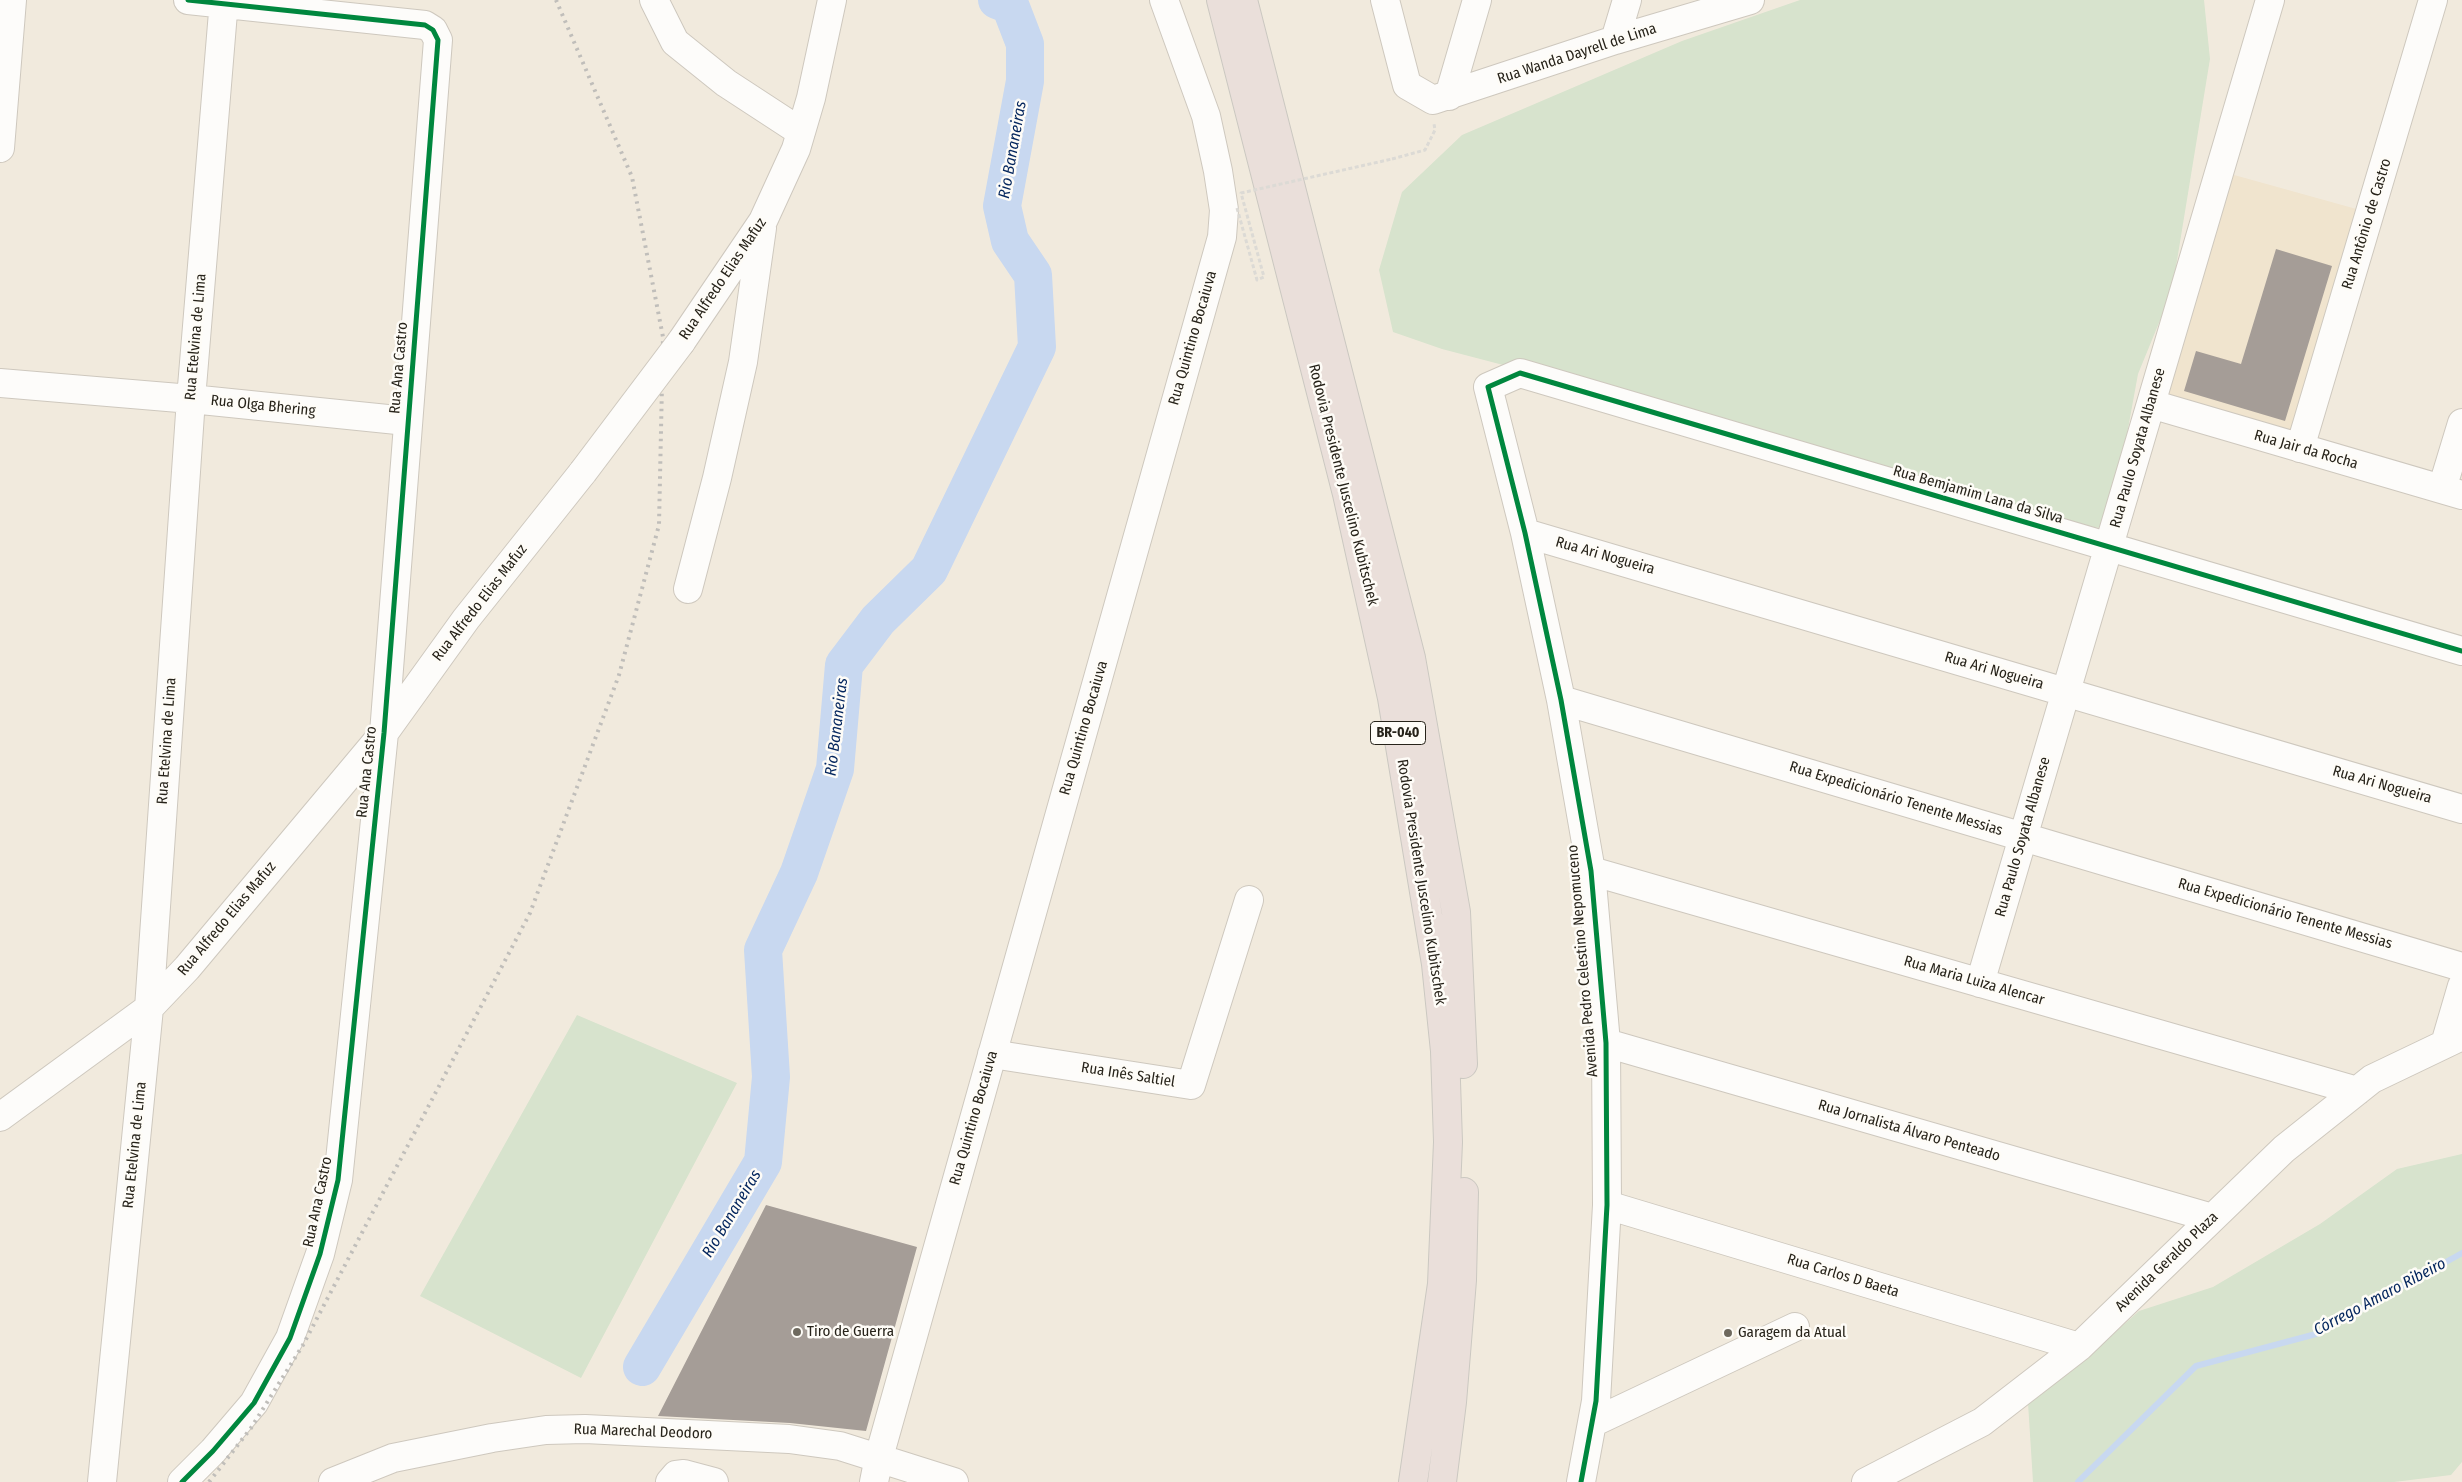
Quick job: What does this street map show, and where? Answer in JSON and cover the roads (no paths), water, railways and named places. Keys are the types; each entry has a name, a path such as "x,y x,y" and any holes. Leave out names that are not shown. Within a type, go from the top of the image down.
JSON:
{"highway":[{"name":"Rodovia Presidente Juscelino Kubitschek","path":"1221,0 1349,504 1392,698 1436,964 1445,1051 1448,1142 1442,1284 1413,1482"},
{"name":"Rodovia Presidente Juscelino Kubitschek","path":"1243,0 1411,658 1456,912 1462,1009 1464,1172 1462,1280 1452,1402 1442,1482"}],"street":[{"path":"0,148 12,0"},
{"path":"188,0 224,1"},
{"path":"654,0 675,42 726,83 801,132"},
{"name":"Rua Alfredo Elias Mafuz","path":"0,1117 149,1008 187,968 384,733 466,619 583,472 681,342 763,221 796,149 832,0"},
{"name":"Rua Quintino Bocaiuva","path":"877,1469 1222,237 1224,210 1206,116 1164,0"},
{"path":"1385,0 1407,85 1441,98 1477,0"},
{"path":"1615,40 1628,0"},
{"name":"Rua Wanda Dayrell de Lima","path":"1441,98 1615,40 1750,0"},
{"name":"Rua Paulo Soyata Albanese","path":"1980,983 2270,0"},
{"name":"Rua Antônio de Castro","path":"2300,448 2433,0"},
{"name":"Rua Ana Castro","path":"182,1482 213,1451 254,1403 290,1338 320,1254 338,1180 384,733 438,40 433,30 425,25 224,1"},
{"name":"Rua Etelvina de Lima","path":"102,1482 149,1008 191,398 224,1"},
{"path":"688,589 717,478 743,362 763,221"},
{"name":"Rua Bemjamim Lana da Silva","path":"1488,387 1520,373 2462,651"},
{"name":"Rua Olga Bhering","path":"0,383 191,398 407,421"},
{"name":"Avenida Pedro Celestino Nepomuceno","path":"1488,387 1525,533 1561,700 1591,871 1606,1043 1607,1205 1596,1401 1581,1482"},
{"name":"Rua Jair da Rocha","path":"2151,404 2452,492"},
{"path":"2452,492 2462,423"},
{"name":"Rua Ari Nogueira","path":"1525,533 2462,809"},
{"name":"Rua Expedicionário Tenente Messias","path":"1561,700 2462,966"},
{"name":"Rua Maria Luiza Alencar","path":"1591,871 2357,1092"},
{"name":"Rua Inês Saltiel","path":"992,1054 1191,1085 1249,900"},
{"path":"2453,1040 2462,986"},
{"name":"Avenida Geraldo Plaza","path":"1866,1482 1982,1422 2079,1347 2284,1149 2372,1079 2453,1040"},
{"name":"Rua Jornalista Álvaro Penteado","path":"1606,1043 2212,1218"},
{"name":"Rua Carlos D Baeta","path":"1607,1205 2079,1347"},
{"path":"1592,1423 1795,1327"},
{"name":"Rua Marechal Deodoro","path":"333,1482 393,1458 492,1438 546,1430 585,1429 789,1439 840,1446 877,1469 954,1482"},
{"path":"670,1482 676,1475 684,1474 714,1482"}],"waterway":[{"name":"Rio Bananeiras","path":"642,1367 763,1162 771,1077 763,950 799,873 835,769 844,665 878,620 929,570 1037,347 1033,275 1010,241 1002,206 1025,81 1025,44 1010,5 997,0"},
{"name":"Córrego Amaro Ribeiro","path":"2078,1482 2196,1366 2316,1334 2462,1253"}],"railway":[{"path":"209,1482 251,1428 303,1345 530,913 619,675 659,525 663,337 632,177 556,0"}],"place":[{"name":"Tiro de Guerra","path":"797,1332"},
{"name":"Garagem da Atual","path":"1728,1333"}]}
